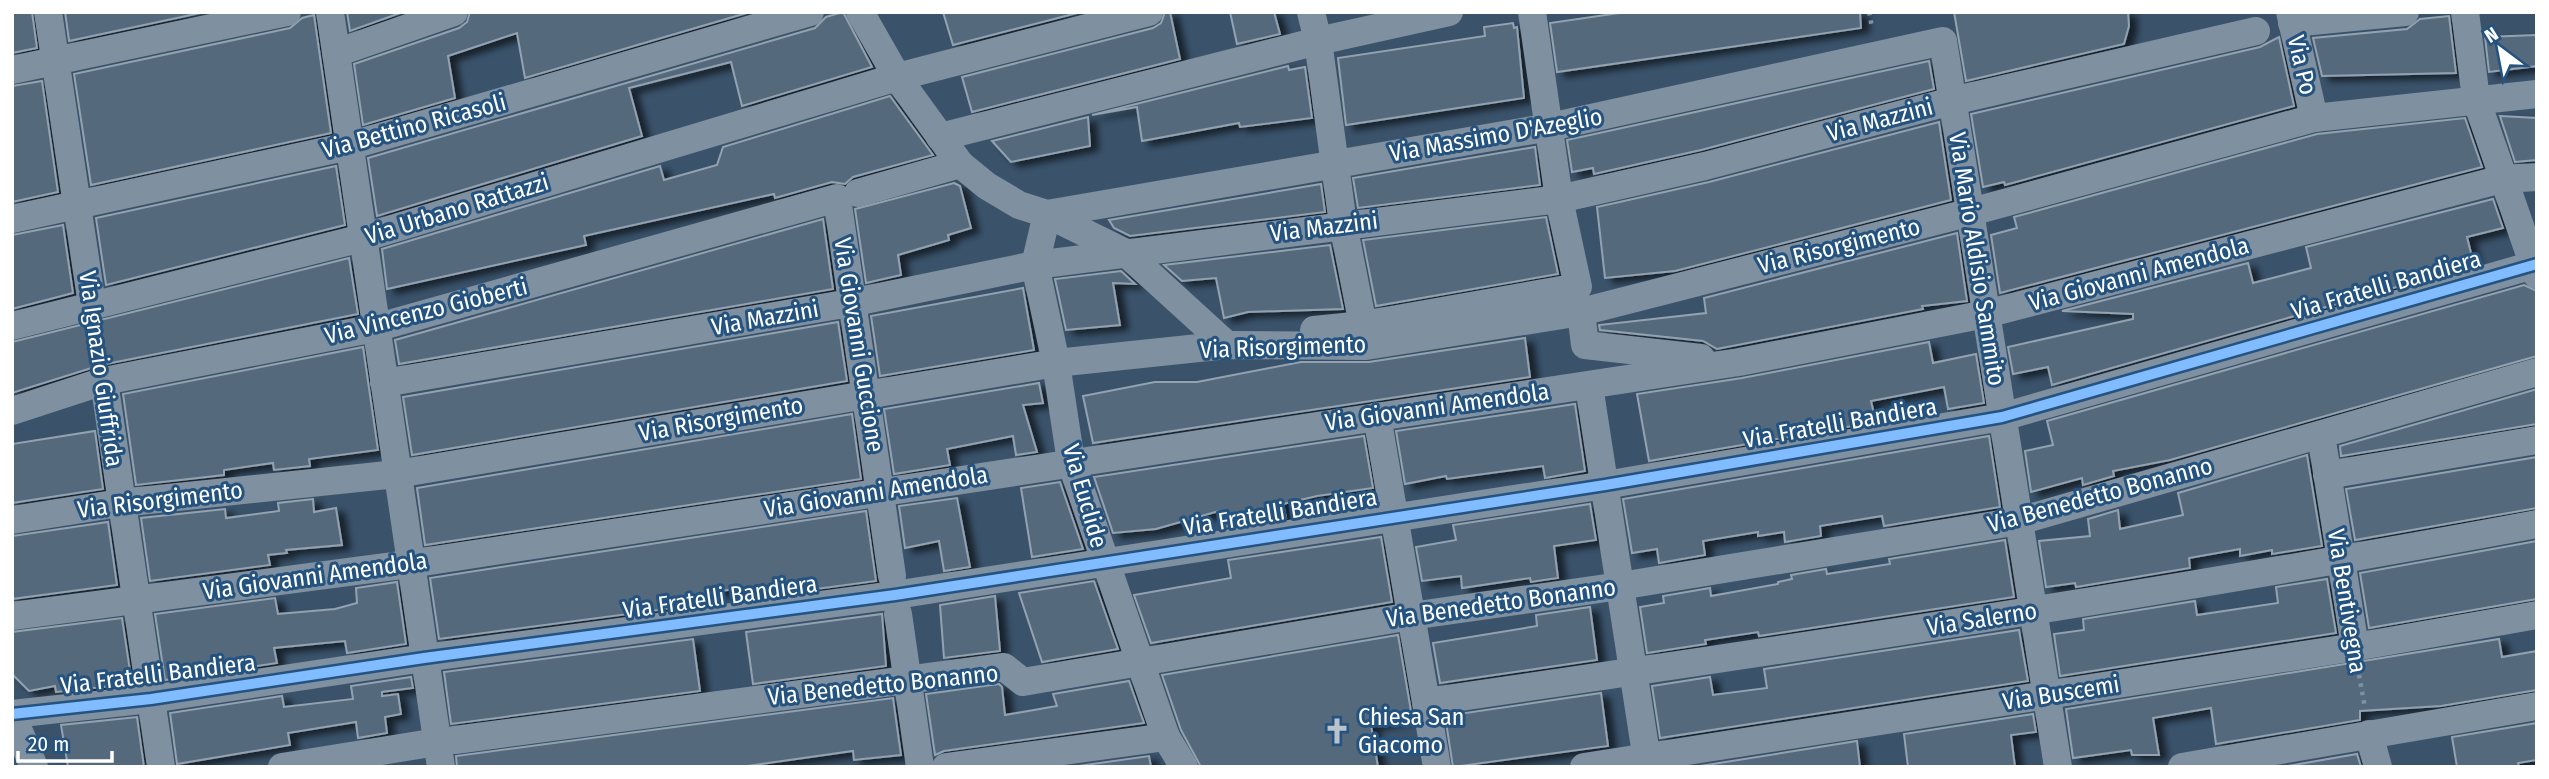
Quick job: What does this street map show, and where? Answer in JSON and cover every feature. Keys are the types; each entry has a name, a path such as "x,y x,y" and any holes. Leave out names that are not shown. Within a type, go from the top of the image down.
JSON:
{"street":[{"name":"Via Ignazio Giuffrida","path":"48,12 92,305"},
{"path":"12,70 287,12"},
{"path":"330,12 409,564 424,658 444,750"},
{"path":"336,53 454,12"},
{"name":"Via Bettino Ricasoli","path":"12,219 349,146 810,12"},
{"path":"860,12 897,77 960,164 1009,199 1126,254 1227,345"},
{"name":"Via Urbano Rattazzi","path":"12,326 362,238 897,77 1149,12"},
{"path":"1311,12 1318,41 1343,224 1363,325"},
{"path":"940,137 1318,41 1449,12"},
{"path":"1532,12 1559,199 1580,300"},
{"path":"2291,17 2405,12"},
{"path":"2465,12 2476,99 2535,268"},
{"name":"Via Po","path":"2291,17 2314,118"},
{"name":"Via Mazzini","path":"384,383 850,303 1035,265 1343,224 1559,199 1705,166 1952,101 2256,31"},
{"name":"Via Massimo D'Azeglio","path":"1046,215 1550,127 1943,41"},
{"name":"Via Mario Aldisio Sammito","path":"1943,41 2058,767"},
{"name":"Via Risorgimento","path":"12,520 120,503 397,474 1056,363 1227,345 1367,346 1972,212 2314,118 2537,94"},
{"name":"Via Vincenzo Gioberti","path":"12,411 104,381 375,328 960,164"},
{"name":"Via Giovanni Amendola","path":"12,616 409,564 1739,362 1986,314 2502,179 2537,177"},
{"name":"Via Giovanni Guccione","path":"848,195 850,303 867,395 892,576"},
{"name":"Via Euclide","path":"1046,215 1035,265 1056,363 1071,462 1166,737 1184,767"},
{"name":"Via Fratelli Bandiera","path":"12,714 151,699 424,658 895,595 1394,515 1605,485 2002,417 2535,268"},
{"name":"Via Risorgimento","path":"1271,334 1580,300"},
{"name":"Via Giovanni Amendola","path":"1580,300 1585,345 1739,362"},
{"name":"Via Benedetto Bonanno","path":"282,767 444,750 1004,667 1023,682 1411,616 1620,586 2019,521 2537,372"},
{"name":"Via Ignazio Giuffrida","path":"104,381 161,767"},
{"path":"1590,386 1647,762"},
{"path":"1377,415 1437,767"},
{"name":"Via Bentivegna","path":"2320,435 2355,647"},
{"path":"2327,475 2537,440"},
{"name":"Via Salerno","path":"1426,702 2033,611 2341,561 2537,524"},
{"path":"898,614 920,767"},
{"name":"Via Buscemi","path":"1584,767 1647,762 2537,615"},
{"path":"2182,767 2537,705"},
{"path":"12,714 34,767"},
{"path":"2369,734 2378,767"},
{"path":"946,767 1166,737"}],"building":[{"path":"12,12 32,12 37,48 12,53"},
{"path":"65,12 205,12 69,41"},
{"path":"347,12 403,12 350,31"},
{"path":"470,12 750,12 525,78 517,33 448,56 455,98 363,125 354,64 459,28 467,22"},
{"path":"843,12 872,67 742,106 731,62 629,88 642,136 377,216 368,158 815,28 826,17"},
{"path":"943,12 1081,12 953,45"},
{"path":"1165,12 1170,12 1180,59 972,112 962,77 1153,28 1161,23"},
{"path":"1230,12 1274,12 1280,34 1237,44"},
{"path":"1626,12 1860,12 1861,28 1557,72 1550,23"},
{"path":"1954,12 2128,12 2129,26 2124,44 1966,81"},
{"path":"314,15 331,133 91,185 74,74 290,28 302,18"},
{"path":"2449,16 2456,73 2322,76 2313,38 2407,29 2420,19"},
{"path":"1513,23 1514,28 1517,27 1524,98 1346,125 1338,58 1485,36 1484,27"},
{"path":"2537,35 2537,66 2489,72 2485,37"},
{"path":"2279,37 2294,106 2005,185 2004,182 1983,187 1971,114 2260,47"},
{"path":"1929,61 1934,89 1701,150 1594,174 1593,168 1572,172 1567,140"},
{"path":"1288,66 1289,70 1305,67 1312,118 1240,127 1239,123 1142,141 1137,107 1092,115"},
{"path":"42,81 58,192 12,202 12,86"},
{"path":"890,96 933,155 853,177 845,184 832,182 775,198 774,194 584,236 586,245 387,289 382,249 660,166 664,180 717,165 723,147"},
{"path":"2500,116 2537,118 2537,160 2515,162"},
{"path":"1088,117 1090,146 1011,162 992,141"},
{"path":"2465,118 2482,167 2000,293 1991,235 2017,228 2014,217 2317,134"},
{"path":"1939,122 1951,200 1675,271 1605,278 1597,207 1709,182"},
{"path":"1535,147 1540,185 1358,208 1353,178"},
{"path":"336,166 345,225 106,285 96,218"},
{"path":"954,183 960,186 971,228 948,235 949,240 898,255 901,275 866,283 855,209"},
{"path":"1321,184 1325,212 1130,236 1114,228 1109,220"},
{"path":"2493,199 2503,228 2467,237 2474,265 2052,385 2048,367 2013,374 2008,347 2133,319 2133,314 2062,311 2248,263 2253,283 2311,268 2306,247"},
{"path":"1546,217 1558,274 1376,306 1363,240"},
{"path":"823,219 833,289 399,364 395,340"},
{"path":"63,225 73,293 12,309 12,235"},
{"path":"1957,233 1967,301 1922,306 1923,309 1717,349 1703,341 1600,330 1599,325 1706,313 1704,298"},
{"path":"1330,245 1343,309 1248,312 1224,318 1216,278 1182,281 1164,265"},
{"path":"349,258 358,314 101,365 12,393 12,342"},
{"path":"1121,271 1135,284 1113,283 1120,325 1066,330 1055,279"},
{"path":"2524,285 2537,291 2537,356 2170,460 2113,471 2114,476 2083,485 2082,478 2031,492 2025,451 2053,445 2047,421"},
{"path":"1023,288 1034,350 880,376 871,316"},
{"path":"838,322 847,381 412,455 403,397"},
{"path":"1525,338 1530,377 1093,443 1083,396 1155,382 1197,382 1301,362 1369,362"},
{"path":"1929,342 1933,363 1976,354 1984,403 1948,409 1944,387 1871,401 1876,422 1649,461 1637,394 1742,378"},
{"path":"363,347 378,450 309,459 310,466 274,470 273,463 224,470 224,475 136,485 123,394"},
{"path":"1039,383 1043,403 1023,405 1037,452 1016,455 1013,436 947,449 950,465 894,474 884,409"},
{"path":"2537,389 2537,424 2341,456 2340,446"},
{"path":"1575,404 1585,471 1545,478 1543,466 1447,479 1446,476 1405,484 1396,431"},
{"path":"852,414 861,479 425,545 417,488"},
{"path":"95,431 103,489 12,503 12,444"},
{"path":"1364,436 1373,488 1283,504 1286,518 1223,527 1219,511 1156,529 1113,533 1094,477"},
{"path":"1989,436 2000,507 1884,526 1882,516 1820,526 1821,536 1785,542 1784,532 1758,536 1758,532 1703,541 1705,555 1659,563 1657,549 1632,553 1623,499"},
{"path":"2307,455 2322,546 2240,556 2240,549 2189,558 2190,568 2076,587 2075,583 2046,587 2039,541 2090,536 2088,519 2118,510 2120,529 2183,515 2178,493"},
{"path":"2537,457 2537,508 2355,540 2346,489"},
{"path":"1060,482 1083,549 1032,557 1021,488"},
{"path":"957,498 970,567 944,571 939,541 905,548 899,506"},
{"path":"313,499 314,512 336,508 342,545 286,550 287,553 268,555 270,565 150,581 141,518 225,509 226,518 279,511 278,503"},
{"path":"1590,504 1596,540 1554,546 1558,578 1531,582 1530,578 1462,588 1461,576 1422,581 1416,547 1456,540 1453,525"},
{"path":"866,511 876,581 742,599 741,588 688,596 689,606 439,639 430,578"},
{"path":"108,522 117,585 12,599 12,536"},
{"path":"1381,537 1392,602 1151,643 1134,595 1231,578 1228,560"},
{"path":"2005,540 2014,597 1759,636 1758,632 1705,640 1706,644 1647,653 1640,607 1664,603 1663,596 1710,588 1711,596 1778,584 1792,579 1791,575 1826,569 1827,574 1890,564 1889,559"},
{"path":"2537,541 2537,599 2369,628 2360,573"},
{"path":"2327,579 2336,633 2060,676 2054,634 2084,630 2083,619 2195,601 2197,615 2278,603 2276,587"},
{"path":"1094,581 1118,649 1042,662 1019,593"},
{"path":"397,582 406,644 347,653 345,641 274,648 277,663 165,680 155,614 275,598 278,614 335,609 357,603 356,588"},
{"path":"995,596 1000,651 944,658 940,605"},
{"path":"1590,607 1597,660 1440,683 1433,643 1537,626 1536,615"},
{"path":"882,614 886,666 753,684 746,632"},
{"path":"122,618 132,684 56,692 55,686 29,691 12,674 12,632"},
{"path":"2019,630 2028,681 1660,738 1652,686 1710,677 1713,695 1767,688 1764,669"},
{"path":"1398,635 1412,717 1371,725 1378,767 1201,767 1181,730 1162,675"},
{"path":"693,639 700,691 451,724 444,672"},
{"path":"2499,639 2502,657 2537,651 2537,690 2441,706 2360,711 2360,720 2216,744 2211,708 2153,718 2159,755 2132,755 2131,750 2073,758 2066,709"},
{"path":"411,677 413,688 382,692 382,696 398,694 401,714 385,717 387,733 358,738 356,722 288,733 290,745 177,764 170,713 282,696 284,707 353,699 351,686"},
{"path":"1129,681 1144,723 944,751 935,755 926,694 999,684 1002,687 1005,715 1057,706 1053,694"},
{"path":"1601,693 1608,746 1453,767 1445,716"},
{"path":"893,698 901,755 854,760 853,751 740,767 457,767 456,756"},
{"path":"2033,714 2036,732 2011,735 2015,767 1908,767 1904,734"},
{"path":"137,717 144,767 68,767 61,725"},
{"path":"2537,723 2537,760 2518,763 2519,767 2457,767 2452,737"},
{"path":"1857,741 1860,767 1694,767"},
{"path":"2357,754 2361,767 2282,767"},
{"path":"1149,756 1151,767 1071,767"}],"cycle path":[{"path":"12,714 151,699 424,658 895,595 1605,485 2002,417 2537,264"}],"place":[{"name":"Chiesa San Giacomo","path":"1337,731"}]}
